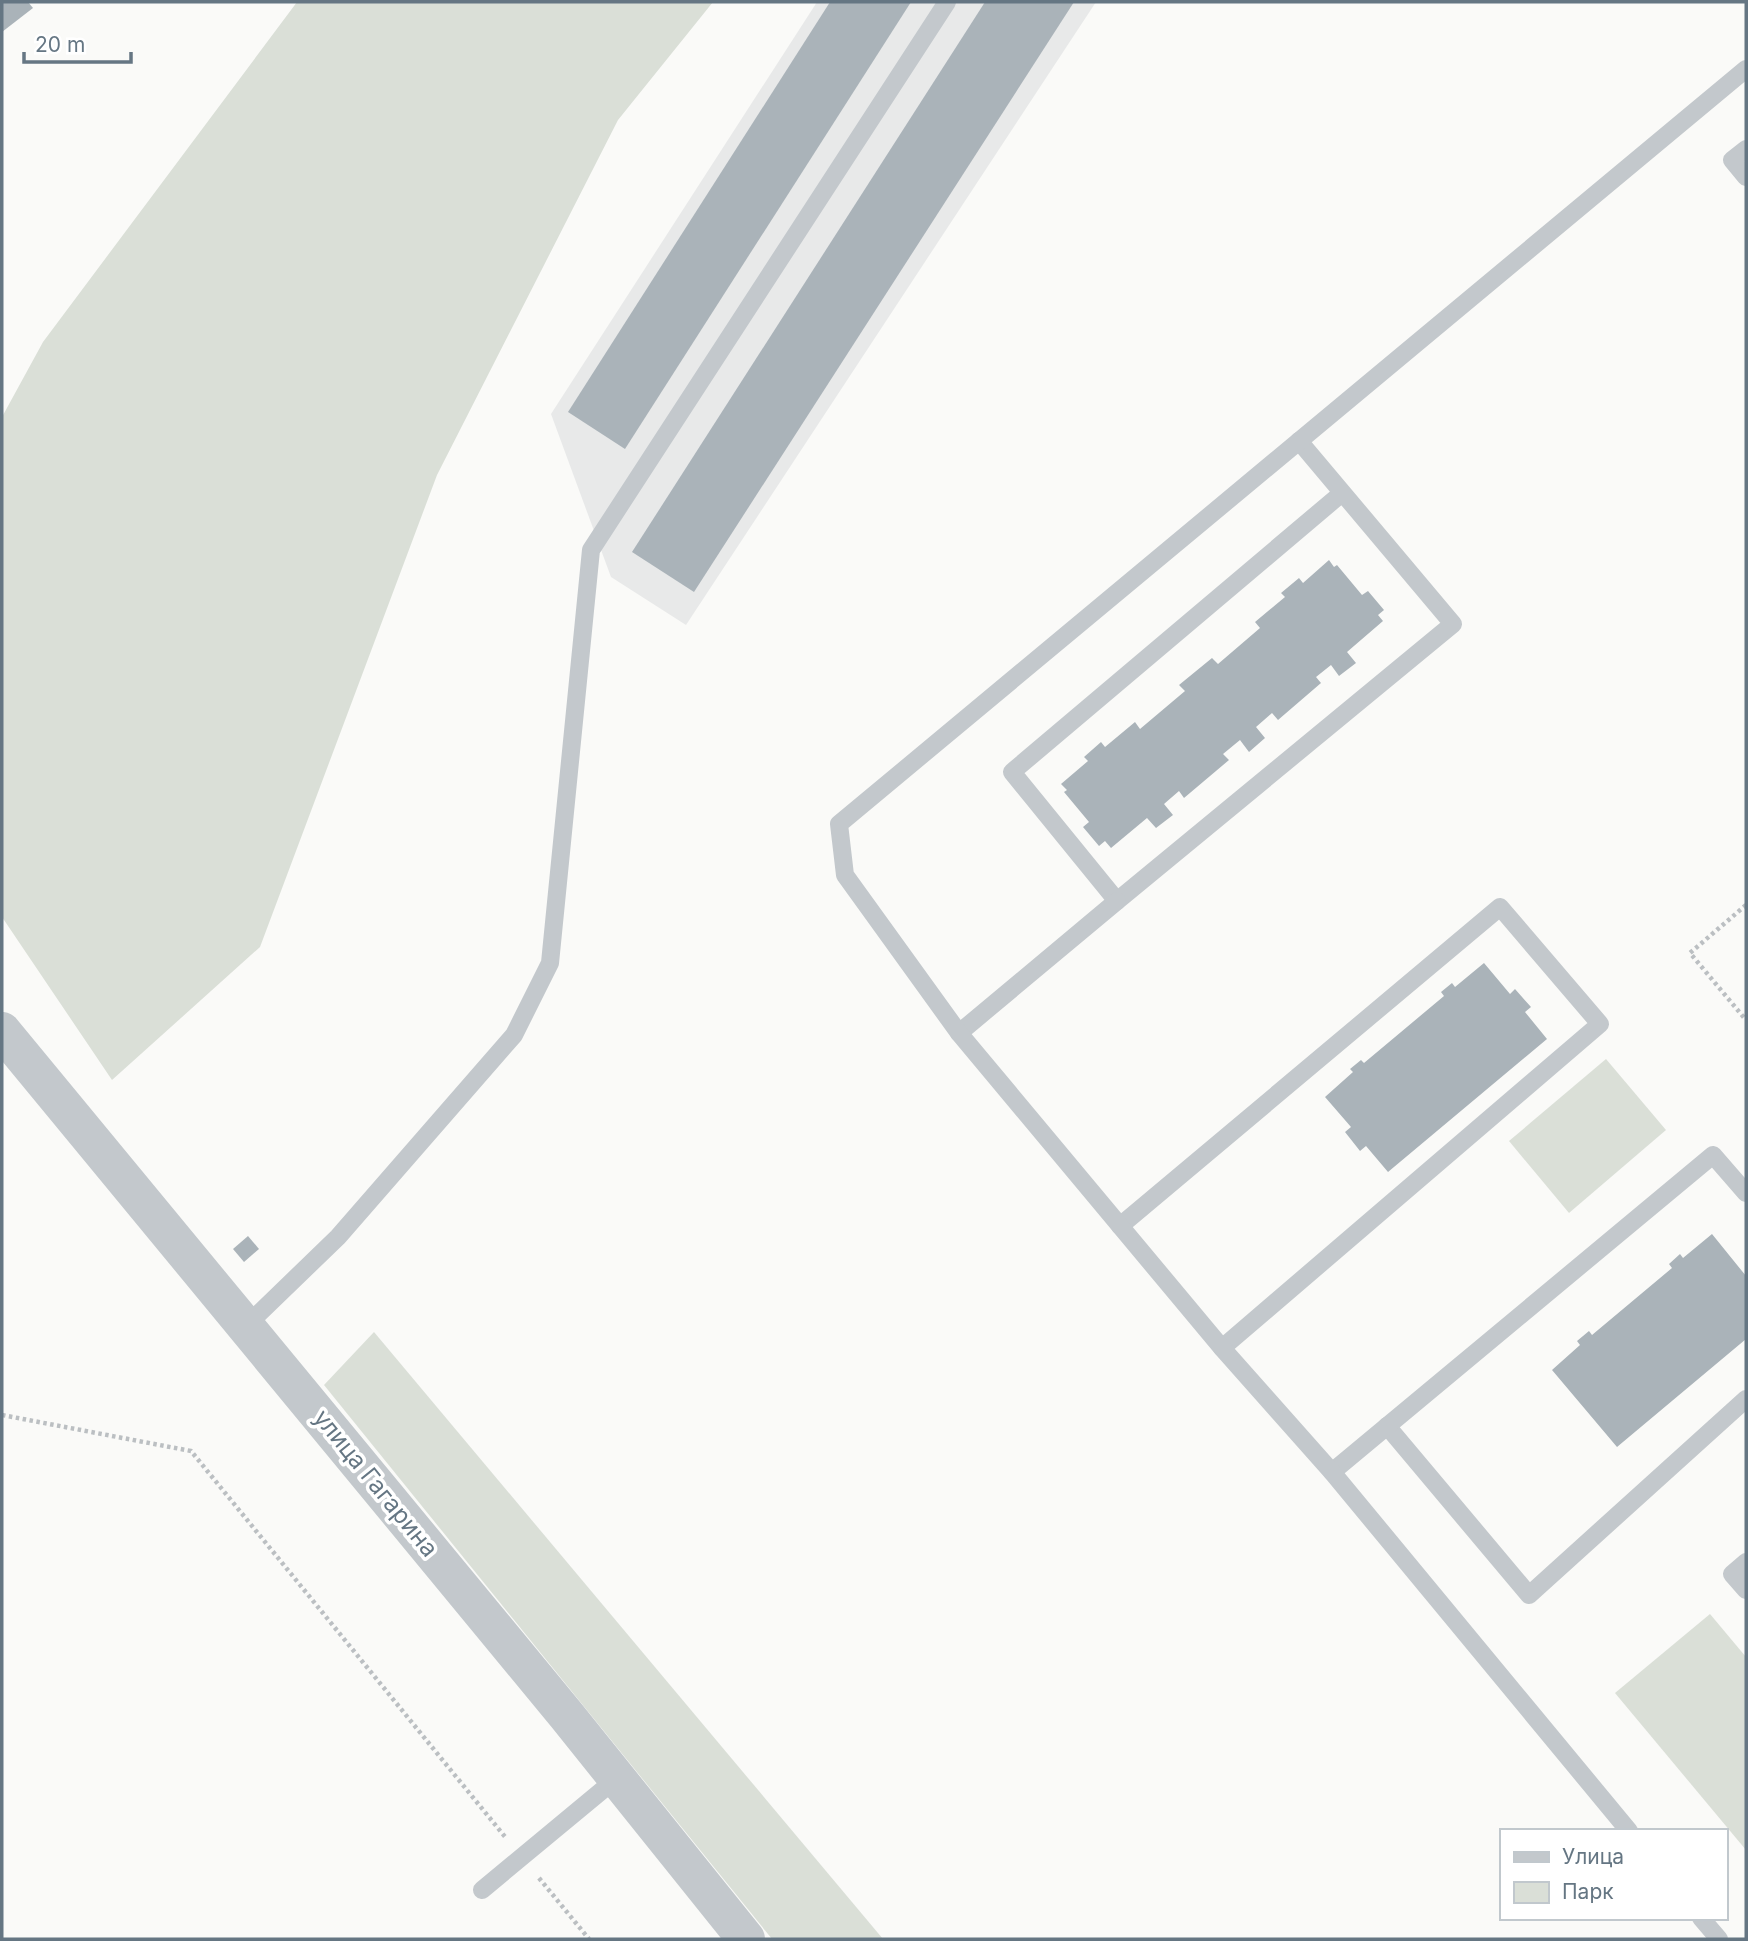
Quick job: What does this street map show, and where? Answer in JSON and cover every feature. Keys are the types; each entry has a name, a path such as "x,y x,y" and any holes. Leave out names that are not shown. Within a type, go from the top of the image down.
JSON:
{"street":[{"name":"улица Гагарина","path":"2,1031 247,1325 746,1939"}],"lane":[{"path":"247,1325 338,1237 514,1035 550,963 591,550 947,2"},
{"path":"1627,1829 1332,1472 1223,1348 959,1033 845,875 839,824 1746,69"},
{"path":"1746,149 1732,160 1746,177"},
{"path":"959,1033 1453,624 1299,441"},
{"path":"1117,901 1012,772 1342,493"},
{"path":"1120,1226 1500,907 1601,1024 1223,1348"},
{"path":"1332,1472 1713,1155 1746,1193"},
{"path":"1387,1426 1529,1595 1746,1399"},
{"path":"1746,1562 1732,1574 1746,1590"},
{"path":"482,1890 617,1778"},
{"path":"1704,1920 1719,1939"}],"path":[{"path":"1745,1018 1690,953 1746,905"},
{"path":"2,1415 191,1451 589,1939"}],"shaded area":[{"path":"817,2 1096,2 686,625 611,577 551,414"}],"green space":[{"path":"297,2 713,2 618,120 437,475 260,947 112,1080 2,917 2,417 43,342"},
{"path":"1606,1059 1666,1130 1569,1213 1509,1141"},
{"path":"374,1332 883,1939 772,1939 324,1385"},
{"path":"1710,1614 1746,1657 1746,1850 1615,1693"}],"building":[{"path":"2,2 28,2 33,8 2,32"},
{"path":"830,2 911,2 625,449 568,412"},
{"path":"985,2 1074,2 694,592 632,552"},
{"path":"1329,560 1334,567 1337,565 1362,595 1368,591 1384,610 1378,615 1383,621 1347,652 1356,663 1339,676 1331,665 1316,677 1321,683 1278,720 1272,713 1256,727 1265,738 1249,752 1240,740 1223,754 1229,760 1184,798 1179,791 1164,804 1173,815 1156,828 1147,818 1111,848 1105,841 1099,846 1083,827 1089,822 1064,792 1067,790 1061,784 1088,761 1084,757 1101,742 1105,747 1135,722 1140,729 1185,691 1179,685 1212,658 1218,664 1260,628 1255,622 1285,597 1281,593 1299,578 1303,583"},
{"path":"1484,963 1510,994 1515,989 1531,1007 1525,1012 1547,1039 1388,1172 1366,1146 1360,1151 1345,1132 1351,1127 1325,1097 1353,1072 1350,1069 1361,1060 1364,1063 1444,996 1441,992 1452,983 1455,987"},
{"path":"1712,1234 1746,1276 1746,1339 1617,1447 1552,1370 1580,1345 1577,1341 1589,1331 1592,1335 1672,1268 1669,1264 1680,1254 1683,1258"},
{"path":"248,1236 259,1249 244,1262 233,1249"}]}
